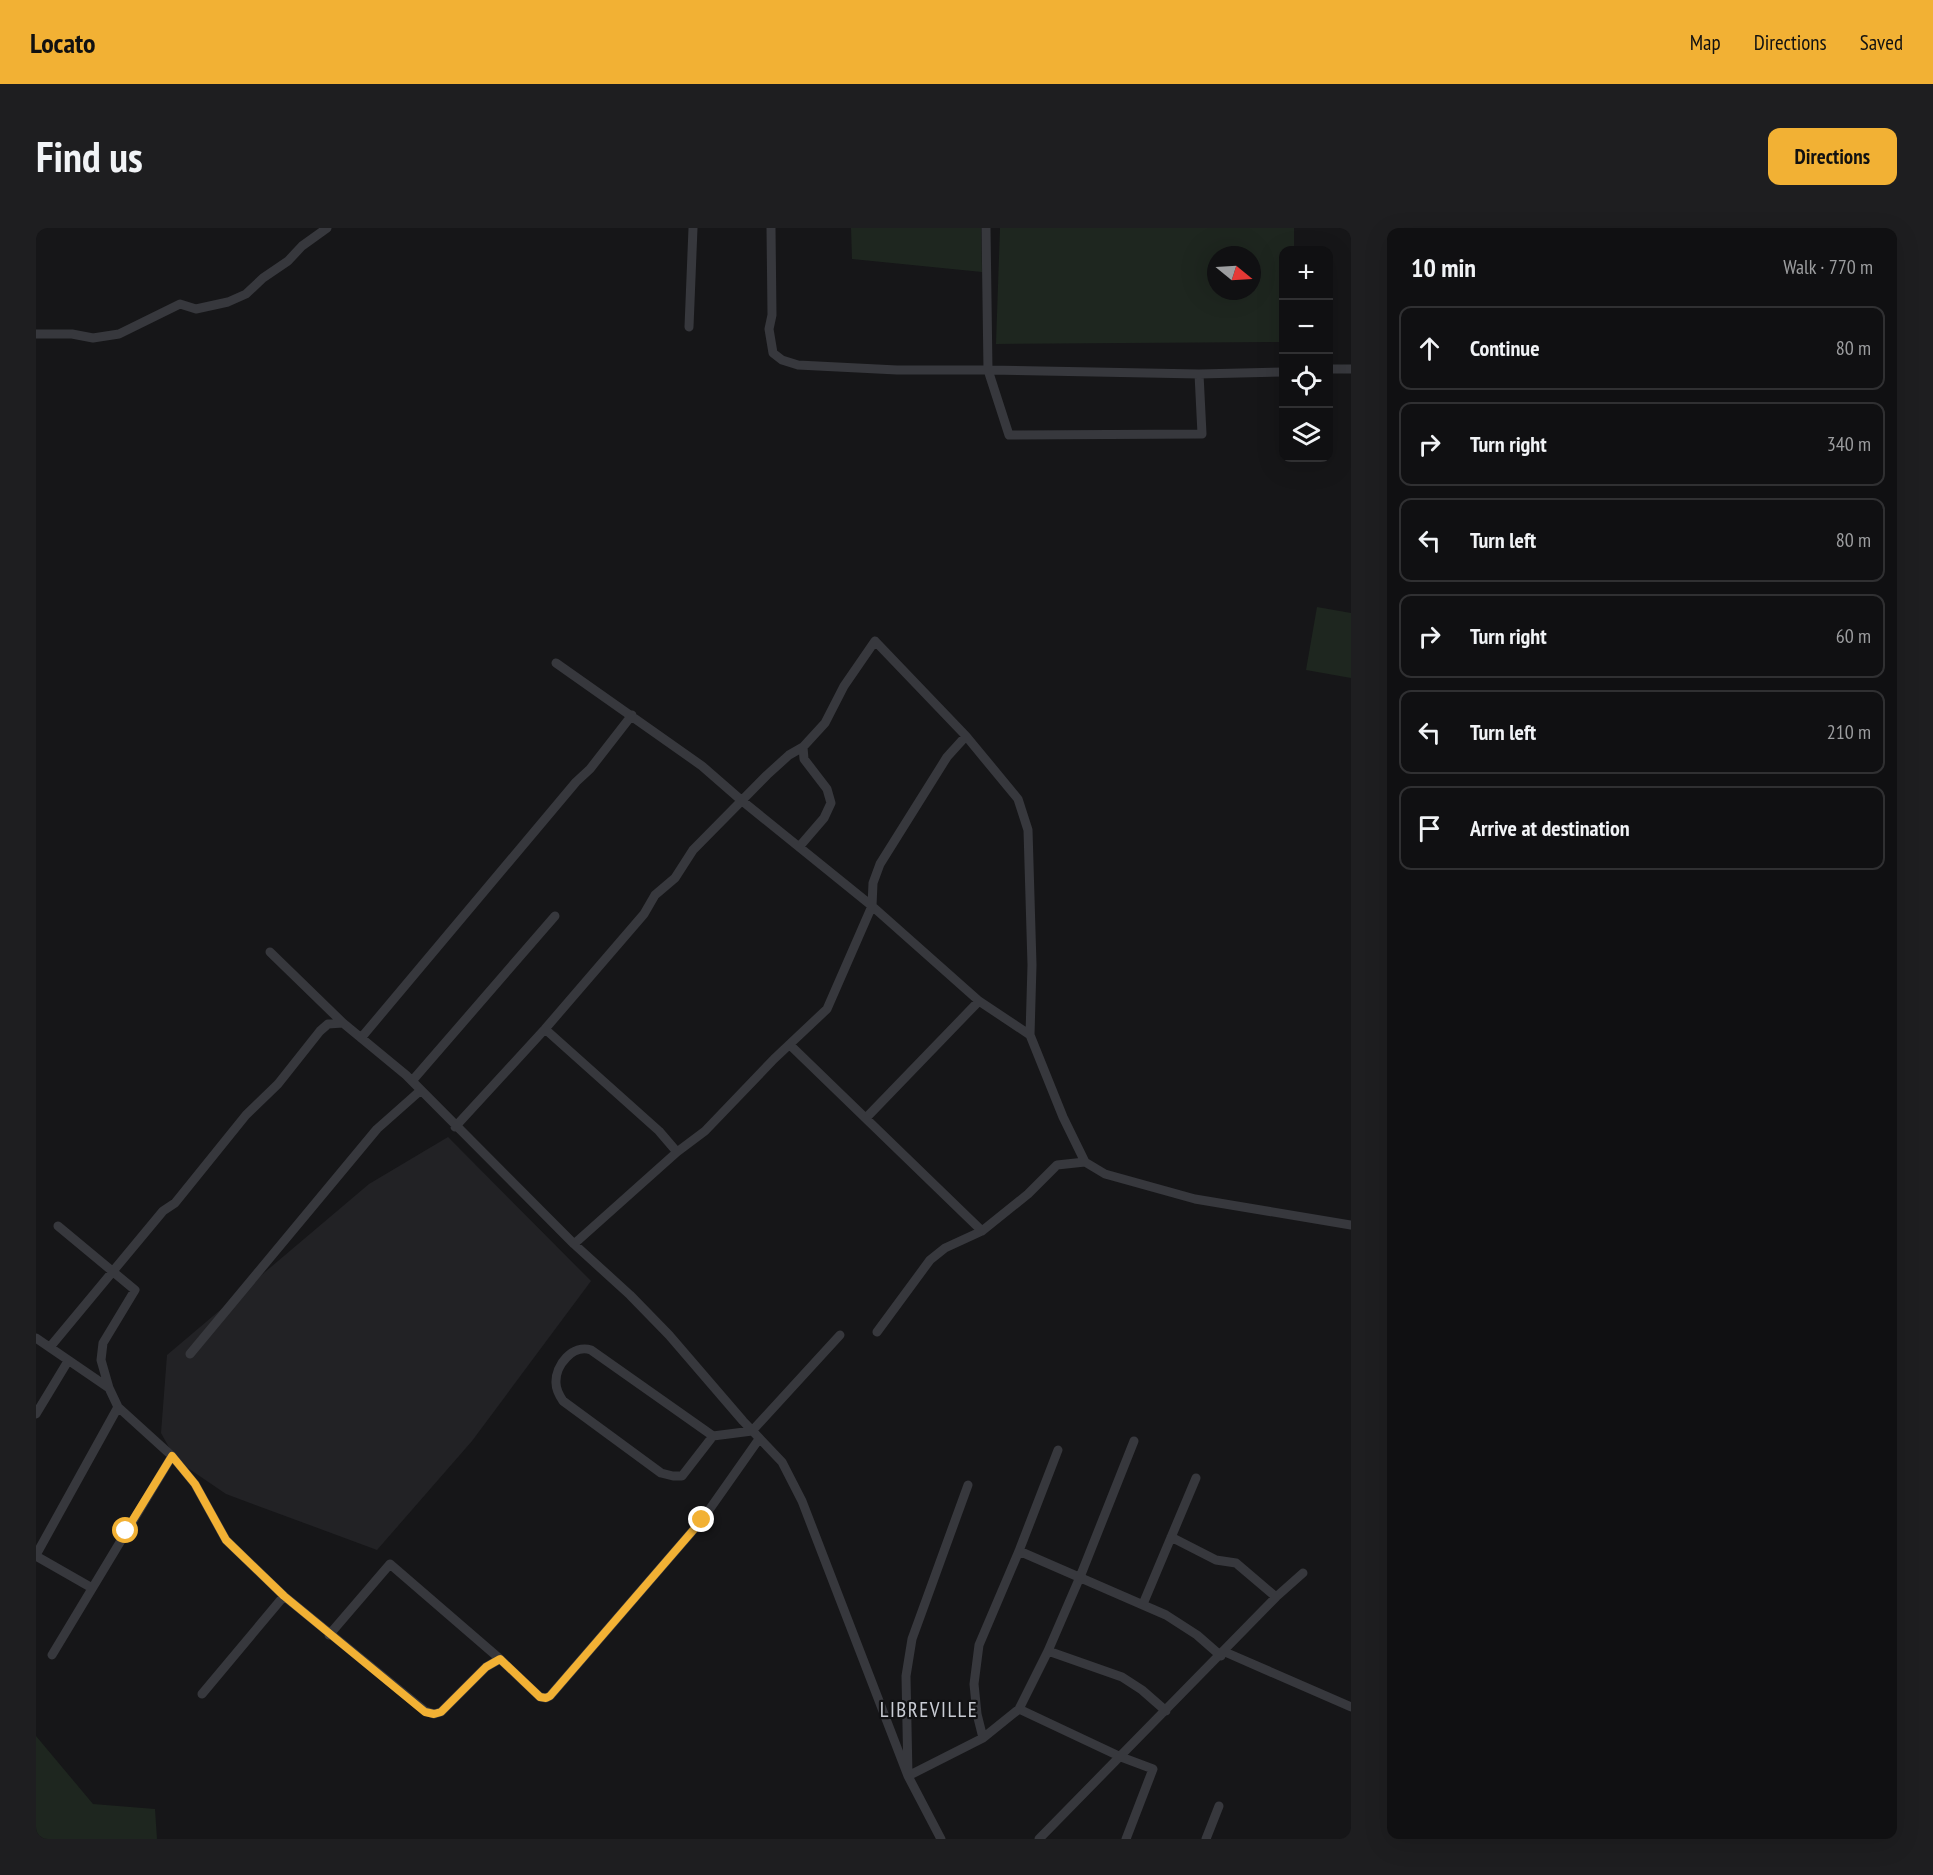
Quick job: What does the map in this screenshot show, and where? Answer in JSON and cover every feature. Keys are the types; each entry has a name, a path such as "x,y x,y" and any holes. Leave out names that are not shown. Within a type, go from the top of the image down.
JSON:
{"street":[{"path":"36,334 72,334 93,338 118,334 180,304 196,309 228,302 246,294 263,278 288,261 302,246 327,228"},
{"path":"689,327 693,228"},
{"path":"771,228 772,315 769,329 773,353 782,360 798,365 897,370 1199,374 1279,372"},
{"path":"986,228 988,370 1009,435 1202,434 1199,374"},
{"path":"1333,369 1351,369"},
{"path":"455,1127 545,1029 644,914 655,895 675,878 693,850 741,800 789,755 803,747 825,723 844,686 875,641 966,736 1018,799 1029,830 1032,965 1030,1035 1063,1117 1085,1162"},
{"path":"556,663 702,766 872,906 979,1001 1030,1035"},
{"path":"362,1038 576,782 590,769 632,715"},
{"path":"574,1244 677,1152 705,1131 774,1059 827,1009 872,906 873,883 880,864 947,757 966,736"},
{"path":"799,847 824,818 831,802 827,789 804,759 803,747"},
{"path":"412,1081 555,916"},
{"path":"270,952 343,1023 412,1081 455,1127 574,1244 630,1295 669,1335 759,1439 782,1462 802,1501 908,1776 941,1839"},
{"path":"866,1118 979,1001"},
{"path":"50,1347 163,1211 175,1203 246,1115 278,1084 320,1031 328,1024 343,1023"},
{"path":"545,1029 659,1131 677,1152"},
{"path":"790,1045 982,1232"},
{"path":"190,1354 377,1129 421,1090"},
{"path":"877,1332 930,1260 945,1248 982,1232 1028,1194 1057,1165 1085,1162 1105,1173 1195,1199 1351,1225"},
{"path":"58,1226 135,1290 103,1343 101,1360 109,1388 118,1407 172,1456 195,1484 226,1540 284,1596 329,1635 425,1712 434,1714 441,1712 486,1667 500,1659"},
{"path":"713,1436 682,1476 661,1473 563,1401 558,1392 556,1375 573,1351 585,1348 713,1436 752,1431 840,1335"},
{"path":"36,1338 109,1388"},
{"path":"36,1414 39,1403 68,1361"},
{"path":"92,1588 36,1555 118,1407"},
{"path":"329,1635 390,1564 500,1659 540,1697 546,1698 702,1520 759,1439"},
{"path":"908,1776 984,1738 1019,1709 1048,1651 1080,1577 1134,1441"},
{"path":"984,1738 977,1714 974,1684 979,1645 1058,1450"},
{"path":"52,1655 172,1456"},
{"path":"1143,1605 1196,1478"},
{"path":"908,1776 906,1676 912,1639 968,1485"},
{"path":"1171,1537 1216,1560 1236,1563 1276,1597"},
{"path":"1019,1551 1143,1605 1184,1626 1223,1654 1351,1707"},
{"path":"1039,1839 1223,1654 1276,1597 1303,1573"},
{"path":"202,1694 284,1596"},
{"path":"1048,1651 1122,1677 1142,1690 1166,1711"},
{"path":"1019,1709 1153,1769 1126,1839"},
{"path":"1206,1839 1219,1806"}],"shaded area":[{"path":"851,228 981,228 982,272 852,259"},
{"path":"1000,228 1294,228 1294,246 1279,246 1279,342 996,344"},
{"path":"1317,607 1351,613 1351,678 1306,670"},
{"path":"448,1137 591,1281 472,1441 377,1550 226,1494 176,1460 161,1433 167,1355 369,1184"},
{"path":"36,1736 93,1804 155,1809 157,1839 36,1839"}],"district":[{"name":"LIBREVILLE","path":"929,1709"}],"route":[{"path":"126,1531 172,1456 195,1484 226,1540 284,1596 329,1635 425,1712 434,1714 441,1712 486,1667 500,1659 540,1697 550,1696 702,1520"}]}
